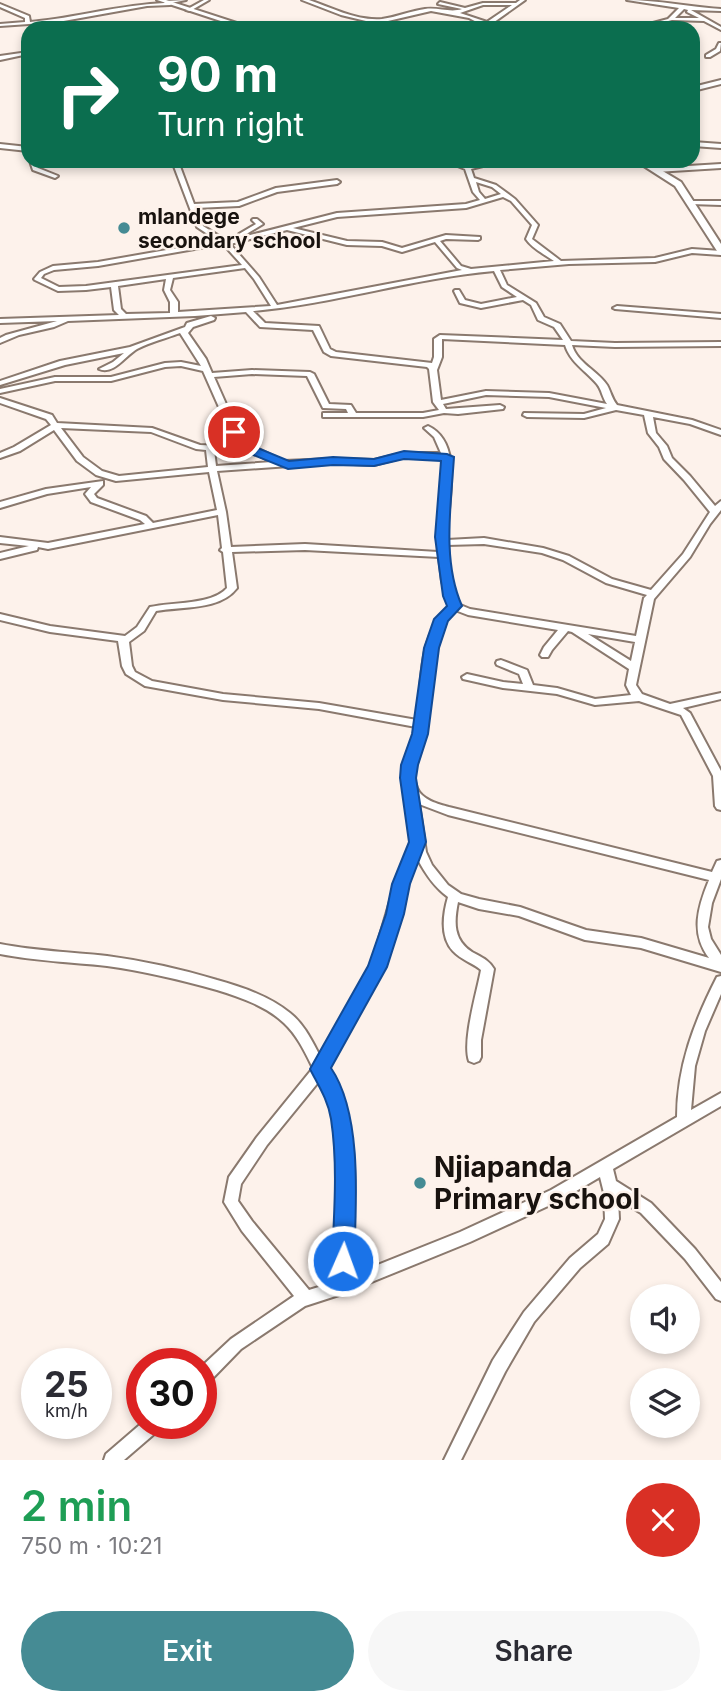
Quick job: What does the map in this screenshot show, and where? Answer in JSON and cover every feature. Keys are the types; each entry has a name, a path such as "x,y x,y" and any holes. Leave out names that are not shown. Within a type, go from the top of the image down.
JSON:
{"main road":[{"path":"165,2 224,21"},
{"path":"652,168 678,184 717,240 721,252"}],"street":[{"path":"58,21 184,0"},
{"path":"191,0 206,1"},
{"path":"304,0 367,20 411,16 447,0"},
{"path":"496,21 523,0"},
{"path":"629,0 683,8 702,15 721,29"},
{"path":"188,10 206,1"},
{"path":"2,2 27,17 28,21"},
{"path":"440,3 463,8"},
{"path":"452,13 489,3 516,4"},
{"path":"683,8 702,15"},
{"path":"672,17 683,8"},
{"path":"425,10 452,13 475,21"},
{"path":"672,17 702,15 721,10"},
{"path":"659,21 693,13"},
{"path":"0,25 21,26"},
{"path":"708,56 718,50 721,44"},
{"path":"0,58 21,54"},
{"path":"700,87 720,83"},
{"path":"700,144 721,146"},
{"path":"0,146 21,148"},
{"path":"700,167 721,166"},
{"path":"35,168 55,176"},
{"path":"178,168 200,227 224,242 246,266 275,307"},
{"path":"468,168 482,199"},
{"path":"656,170 688,168"},
{"path":"471,179 494,186 507,196 535,225 529,239 533,245 549,252 559,263"},
{"path":"192,206 239,204 276,190 337,182"},
{"path":"246,266 114,285 58,289 37,279 42,273 53,268 98,264 252,237 344,214 466,206 482,199 507,196"},
{"path":"692,203 721,203"},
{"path":"224,242 261,224 255,220"},
{"path":"287,229 347,243 382,244 401,250 447,237 478,238"},
{"path":"252,237 260,244"},
{"path":"437,241 459,267 470,271"},
{"path":"0,321 248,310 306,304 470,271 559,263 655,260 700,251 721,252"},
{"path":"496,268 504,286 537,306 541,317 557,326 567,341 571,354 604,386 607,398 615,408"},
{"path":"453,275 460,281"},
{"path":"170,277 167,290 174,302 174,315"},
{"path":"114,285 118,310 125,315 197,322"},
{"path":"457,291 463,302 474,306 523,298"},
{"path":"617,308 721,316"},
{"path":"248,310 260,324 316,328 330,352 416,361 429,365 433,370 438,403 444,411"},
{"path":"0,383 63,363 133,349 197,322 233,311"},
{"path":"0,341 13,334 49,328 70,317"},
{"path":"184,329 234,432 251,450"},
{"path":"433,370 438,362 440,337 631,345 721,344"},
{"path":"103,369 116,364 133,349"},
{"path":"181,364 196,351"},
{"path":"0,391 55,379 111,379 156,366 181,364 207,372 310,374 326,406 348,407 354,415"},
{"path":"438,403 486,393 549,395 692,422 721,433"},
{"path":"0,400 37,411 57,425 80,458 110,478"},
{"path":"326,415 423,415 500,407"},
{"path":"527,415 584,415 615,408"},
{"path":"638,698 632,692 631,685 646,604 652,593 687,555 705,523 718,508 668,459 663,446 652,433 648,414"},
{"path":"0,456 57,425 152,430 192,445 251,450 288,465"},
{"path":"428,428 439,435 447,455 443,543 454,606"},
{"path":"124,640 141,629 153,609 226,596 232,588 210,448"},
{"path":"0,505 46,492 99,483 110,478 128,479 238,466 333,461 374,463 404,455 447,455"},
{"path":"99,483 89,494 94,500 143,518 149,522 149,526"},
{"path":"0,556 222,512"},
{"path":"0,540 48,546"},
{"path":"443,543 484,541 543,551 566,558 591,574 652,593"},
{"path":"225,550 305,547 444,555"},
{"path":"454,606 468,612 641,640"},
{"path":"454,606 441,619 431,648 422,724 408,778 418,842 428,868 454,895 466,901 520,912 585,935 641,943 721,965"},
{"path":"0,617 50,628 103,633 124,640"},
{"path":"545,655 547,649 568,628"},
{"path":"568,628 634,667"},
{"path":"124,640 127,666 131,674 149,684 222,697 319,706 422,724"},
{"path":"501,663 523,672 529,687"},
{"path":"467,677 503,685 557,691 595,702 638,698 685,713 718,776 721,806"},
{"path":"672,707 721,696"},
{"path":"412,794 428,805 448,811 715,877"},
{"path":"306,1298 247,1226 232,1202 234,1182 262,1141 320,1069 377,967 395,914 401,884 418,842"},
{"path":"721,864 701,922 704,940 721,965"},
{"path":"454,895 449,923 453,942 460,952 478,960 488,969 474,1040 474,1057"},
{"path":"0,949 125,964 243,994 267,1003 285,1016 301,1033 331,1084 341,1118 345,1207 342,1287"},
{"path":"684,1119 682,1097 690,1060 721,981"},
{"path":"217,1362 236,1344 306,1298 342,1287 465,1237 556,1195 721,1099"},
{"path":"452,1460 499,1366 529,1317 575,1263 603,1239 612,1219 605,1166"},
{"path":"609,1185 646,1208 690,1254 721,1294"},
{"path":"112,1460 136,1439"}],"place":[{"name":"mlandege secondary school","path":"124,228"},
{"name":"Njiapanda Primary school","path":"420,1183"}],"route":[{"path":"234,432 251,450 288,465 333,461 374,463 404,455 447,455 442,537 450,596 454,606 441,619 431,648 420,734 408,778 418,842 401,884 381,958 320,1069 331,1084 341,1118 345,1207 343,1261"}]}
